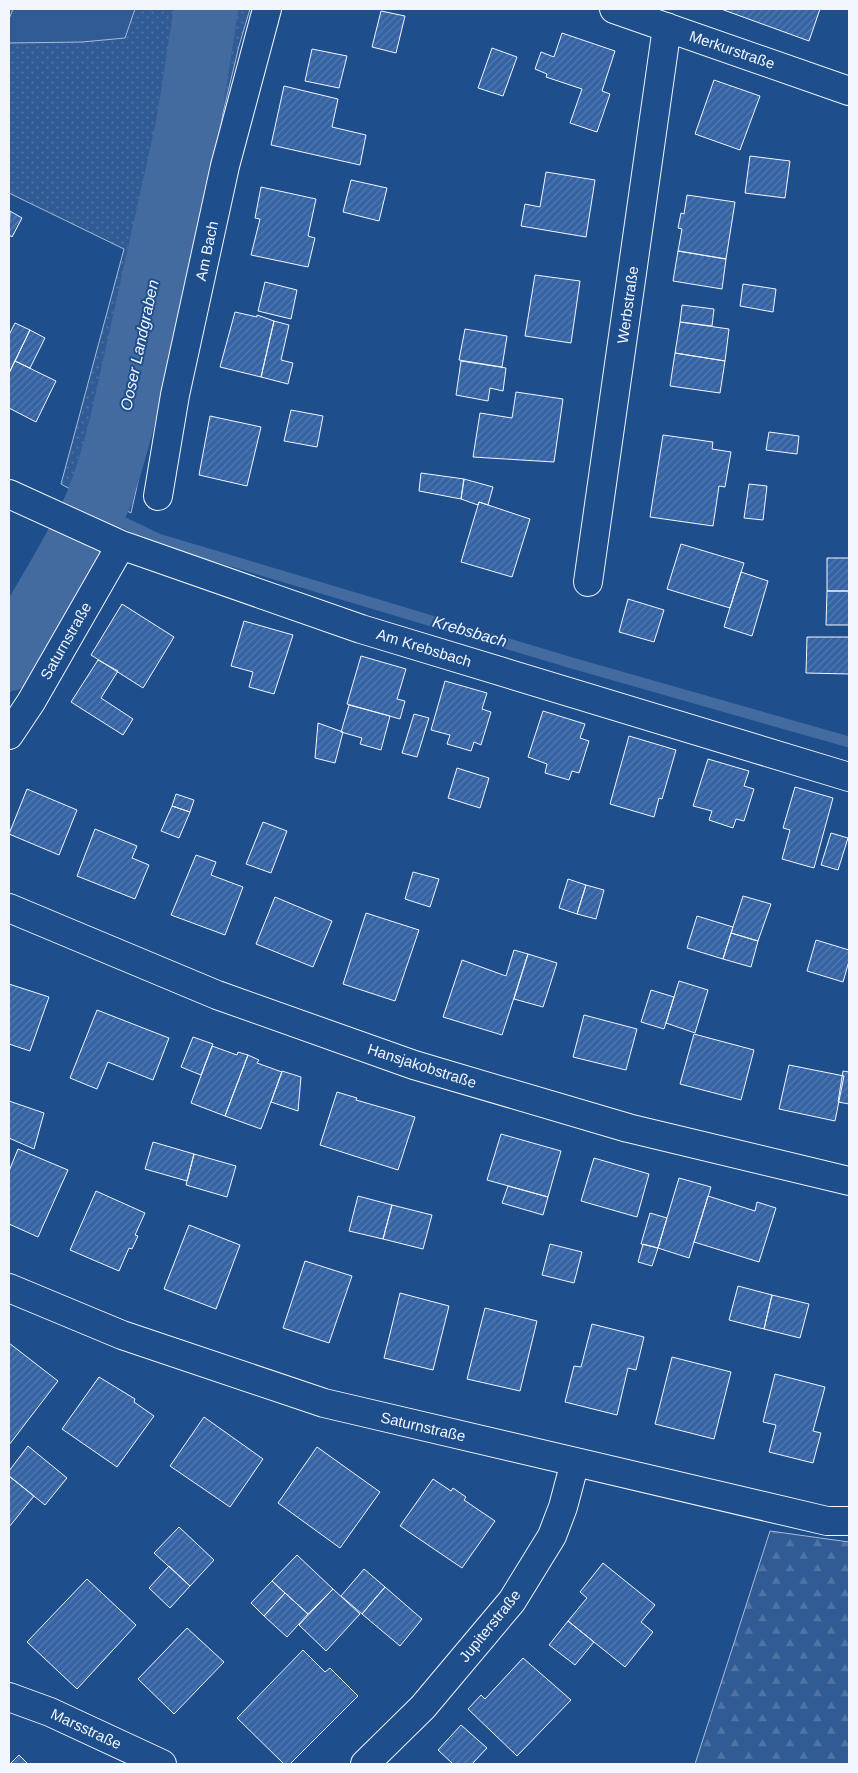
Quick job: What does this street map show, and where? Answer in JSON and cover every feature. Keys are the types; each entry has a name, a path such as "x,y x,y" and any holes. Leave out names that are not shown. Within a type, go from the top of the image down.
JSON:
{"street":[{"name":"Am Bach","path":"158,496 175,395 221,185 254,52 267,9"},
{"name":"Merkurstraße","path":"614,9 849,91"},
{"name":"Werbstraße","path":"588,582 667,27"},
{"name":"Am Krebsbach","path":"9,494 109,540 361,630 849,777"},
{"name":"Saturnstraße","path":"9,735 30,702 109,540"},
{"name":"Hansjakobstraße","path":"9,908 217,994 414,1065 628,1128 849,1181"},
{"name":"Saturnstraße","path":"9,1288 122,1335 324,1403 827,1521 849,1521"},
{"name":"Jupiterstraße","path":"365,1764 423,1707 512,1601 552,1536 563,1508 575,1462"},
{"name":"Marsstraße","path":"9,1698 50,1712 162,1764"}],"green space":[{"path":"9,9 193,9 165,186 126,354 86,498 61,484 124,249 9,193"},
{"path":"13,9 135,9 125,38 82,42 9,43 9,19"},
{"path":"220,9 250,9 239,46 186,267 131,513 117,506 114,489 137,414 161,321 209,85"},
{"path":"46,536 91,554 9,693 9,606"},
{"path":"770,1531 849,1542 849,1764 695,1764"}],"building":[{"path":"721,9 820,9 809,41"},
{"path":"381,11 405,16 396,53 372,47"},
{"path":"562,33 615,51 602,91 610,94 597,132 570,123 582,89 546,77 547,74 535,69 541,52 554,57"},
{"path":"492,48 517,57 503,96 478,88"},
{"path":"312,49 347,56 339,88 305,81"},
{"path":"714,80 760,96 740,150 695,134"},
{"path":"284,86 338,99 332,127 366,135 360,165 271,145"},
{"path":"750,156 790,161 785,198 745,193"},
{"path":"546,172 595,180 586,237 521,226 525,204 540,207"},
{"path":"351,180 387,188 379,221 343,212"},
{"path":"261,187 316,199 308,236 315,238 308,267 251,255 260,219 255,218"},
{"path":"687,195 735,202 726,259 678,251 682,229 678,228 681,213 684,214"},
{"path":"10,211 22,218 12,237 9,235"},
{"path":"678,251 726,259 722,289 673,281"},
{"path":"535,275 580,281 571,343 525,336"},
{"path":"265,282 297,290 291,319 258,311"},
{"path":"743,284 776,289 773,312 740,306"},
{"path":"682,305 714,309 712,326 680,322"},
{"path":"235,312 257,317 257,315 274,321 261,377 220,367"},
{"path":"274,321 289,325 281,360 293,363 288,384 261,377"},
{"path":"680,322 729,329 725,361 675,353"},
{"path":"15,323 30,330 9,373 9,335"},
{"path":"465,329 507,336 502,367 459,360"},
{"path":"30,330 45,338 30,368 15,361"},
{"path":"675,353 725,361 720,393 670,386"},
{"path":"15,361 56,381 36,422 9,408 9,373"},
{"path":"461,361 506,368 503,391 490,388 488,401 456,395"},
{"path":"516,392 563,399 554,462 473,457 480,413 512,418"},
{"path":"291,410 323,416 317,447 284,441"},
{"path":"210,416 261,427 247,486 199,475"},
{"path":"769,432 799,436 797,454 766,450"},
{"path":"663,435 713,442 712,449 731,452 725,487 719,486 713,526 650,517"},
{"path":"421,473 464,479 461,499 419,491"},
{"path":"464,479 493,487 488,505 479,502 478,505 461,499"},
{"path":"749,484 767,486 763,520 744,518"},
{"path":"479,502 530,519 512,577 461,562"},
{"path":"681,544 744,563 730,608 667,589"},
{"path":"827,558 849,558 849,591 827,591"},
{"path":"741,572 768,581 752,636 724,627"},
{"path":"827,591 849,591 849,625 826,625"},
{"path":"628,599 664,610 654,642 619,632"},
{"path":"122,604 174,637 143,688 91,655"},
{"path":"244,621 293,635 274,694 249,687 253,672 231,666"},
{"path":"807,637 849,637 849,674 806,673"},
{"path":"361,656 406,669 397,699 405,701 400,719 347,704"},
{"path":"98,660 118,671 101,698 133,719 123,735 71,702"},
{"path":"445,681 487,693 482,709 491,712 481,745 474,742 471,751 447,744 450,735 431,730"},
{"path":"349,705 390,716 381,750 360,744 362,738 341,732"},
{"path":"543,711 585,724 580,738 589,741 579,773 572,771 569,780 545,773 547,764 528,757"},
{"path":"414,714 429,718 417,757 402,753"},
{"path":"318,723 343,732 335,763 315,758"},
{"path":"629,736 676,750 662,799 659,798 654,817 610,804"},
{"path":"708,759 749,771 744,786 754,789 744,821 736,819 733,828 709,820 712,811 693,806"},
{"path":"457,768 489,778 480,808 448,798"},
{"path":"795,787 833,798 814,868 782,859 790,830 783,828"},
{"path":"27,789 77,810 59,855 9,834"},
{"path":"176,794 194,800 190,812 172,806"},
{"path":"172,806 190,812 179,838 161,831"},
{"path":"263,822 287,831 271,873 246,864"},
{"path":"95,829 137,846 132,858 149,865 135,899 77,876"},
{"path":"831,833 848,838 838,870 821,865"},
{"path":"196,855 216,862 211,875 243,887 225,935 171,915"},
{"path":"413,872 439,879 430,907 405,899"},
{"path":"568,879 586,885 577,914 559,908"},
{"path":"586,885 604,890 596,919 577,914"},
{"path":"743,896 771,904 758,941 731,933"},
{"path":"275,897 332,921 313,967 256,944"},
{"path":"366,913 419,930 395,1001 343,984"},
{"path":"697,916 733,927 723,959 687,948"},
{"path":"731,933 758,941 751,967 723,959"},
{"path":"816,940 849,950 849,961 843,982 807,971"},
{"path":"514,950 528,954 502,1035 443,1017 462,960 506,976"},
{"path":"528,954 557,963 543,1007 514,999"},
{"path":"679,981 708,990 695,1033 666,1023"},
{"path":"9,984 49,997 30,1051 9,1044"},
{"path":"651,990 674,997 664,1029 641,1022"},
{"path":"97,1010 169,1038 153,1080 108,1062 97,1089 70,1078"},
{"path":"584,1015 637,1029 626,1070 573,1057"},
{"path":"694,1034 754,1050 741,1100 680,1084"},
{"path":"193,1037 213,1044 201,1075 181,1067"},
{"path":"212,1046 237,1055 238,1052 248,1055 225,1116 191,1103"},
{"path":"248,1055 259,1060 257,1063 282,1072 261,1129 225,1116"},
{"path":"789,1065 844,1076 835,1121 779,1109"},
{"path":"282,1071 301,1077 298,1111 271,1102"},
{"path":"843,1071 849,1072 849,1104 838,1102"},
{"path":"337,1092 357,1098 356,1100 415,1117 398,1170 320,1145"},
{"path":"9,1101 44,1113 34,1149 9,1138"},
{"path":"501,1134 561,1151 548,1197 487,1180"},
{"path":"153,1142 194,1154 187,1181 145,1169"},
{"path":"18,1149 68,1170 38,1237 9,1224 9,1171"},
{"path":"194,1154 236,1166 227,1197 186,1185"},
{"path":"594,1158 649,1174 637,1217 581,1201"},
{"path":"679,1178 711,1187 689,1258 658,1248"},
{"path":"508,1186 548,1197 543,1215 502,1203"},
{"path":"96,1191 145,1213 135,1235 138,1236 132,1249 129,1248 119,1271 70,1250"},
{"path":"358,1196 392,1205 383,1239 349,1231"},
{"path":"708,1196 755,1211 757,1202 776,1208 759,1262 694,1242"},
{"path":"392,1205 432,1215 423,1249 383,1239"},
{"path":"650,1213 667,1218 658,1248 641,1244"},
{"path":"189,1225 240,1245 216,1309 164,1289"},
{"path":"550,1244 582,1252 574,1283 542,1275"},
{"path":"643,1244 658,1248 652,1266 638,1262"},
{"path":"305,1261 352,1276 329,1343 283,1328"},
{"path":"738,1286 772,1295 764,1329 729,1320"},
{"path":"400,1293 449,1306 433,1370 384,1358"},
{"path":"772,1295 809,1304 800,1338 764,1329"},
{"path":"485,1308 537,1321 520,1391 467,1379"},
{"path":"592,1324 644,1337 636,1370 628,1368 617,1415 565,1402 574,1366 581,1367"},
{"path":"9,1343 58,1381 9,1445"},
{"path":"672,1357 731,1372 714,1439 655,1424"},
{"path":"775,1374 825,1387 813,1431 821,1433 813,1463 769,1452 776,1425 763,1422"},
{"path":"99,1377 135,1399 134,1402 154,1416 117,1467 62,1429"},
{"path":"204,1417 263,1459 230,1507 170,1466"},
{"path":"28,1446 67,1478 45,1505 9,1476 9,1471"},
{"path":"317,1447 380,1492 340,1548 278,1503"},
{"path":"9,1476 34,1496 9,1527"},
{"path":"433,1479 451,1491 453,1488 466,1497 464,1500 495,1521 462,1568 400,1526"},
{"path":"179,1527 214,1560 190,1586 154,1553"},
{"path":"297,1555 333,1589 308,1614 272,1581"},
{"path":"603,1563 655,1605 641,1622 653,1632 625,1667 568,1621 587,1598 580,1592"},
{"path":"169,1566 190,1586 170,1608 149,1588"},
{"path":"364,1569 385,1587 362,1614 341,1596"},
{"path":"87,1579 136,1625 77,1689 27,1642"},
{"path":"272,1581 285,1593 264,1616 251,1603"},
{"path":"385,1587 422,1619 400,1646 362,1614"},
{"path":"333,1589 360,1614 326,1651 299,1625"},
{"path":"285,1593 308,1614 287,1637 264,1616"},
{"path":"568,1621 594,1642 575,1665 549,1645"},
{"path":"187,1628 224,1662 174,1714 138,1679"},
{"path":"303,1650 325,1672 330,1668 358,1696 290,1764 284,1764 237,1718"},
{"path":"523,1658 571,1700 517,1756 468,1709 481,1695 485,1699"},
{"path":"461,1725 487,1748 472,1764 453,1764 438,1750"},
{"path":"19,1755 28,1764 10,1764"}],"waterway":[{"name":"Ooser Landgraben","path":"9,659 74,548 94,510 109,469 121,427 188,125 206,9"},
{"name":"Krebsbach","path":"95,509 158,539 572,663 849,742"}]}
